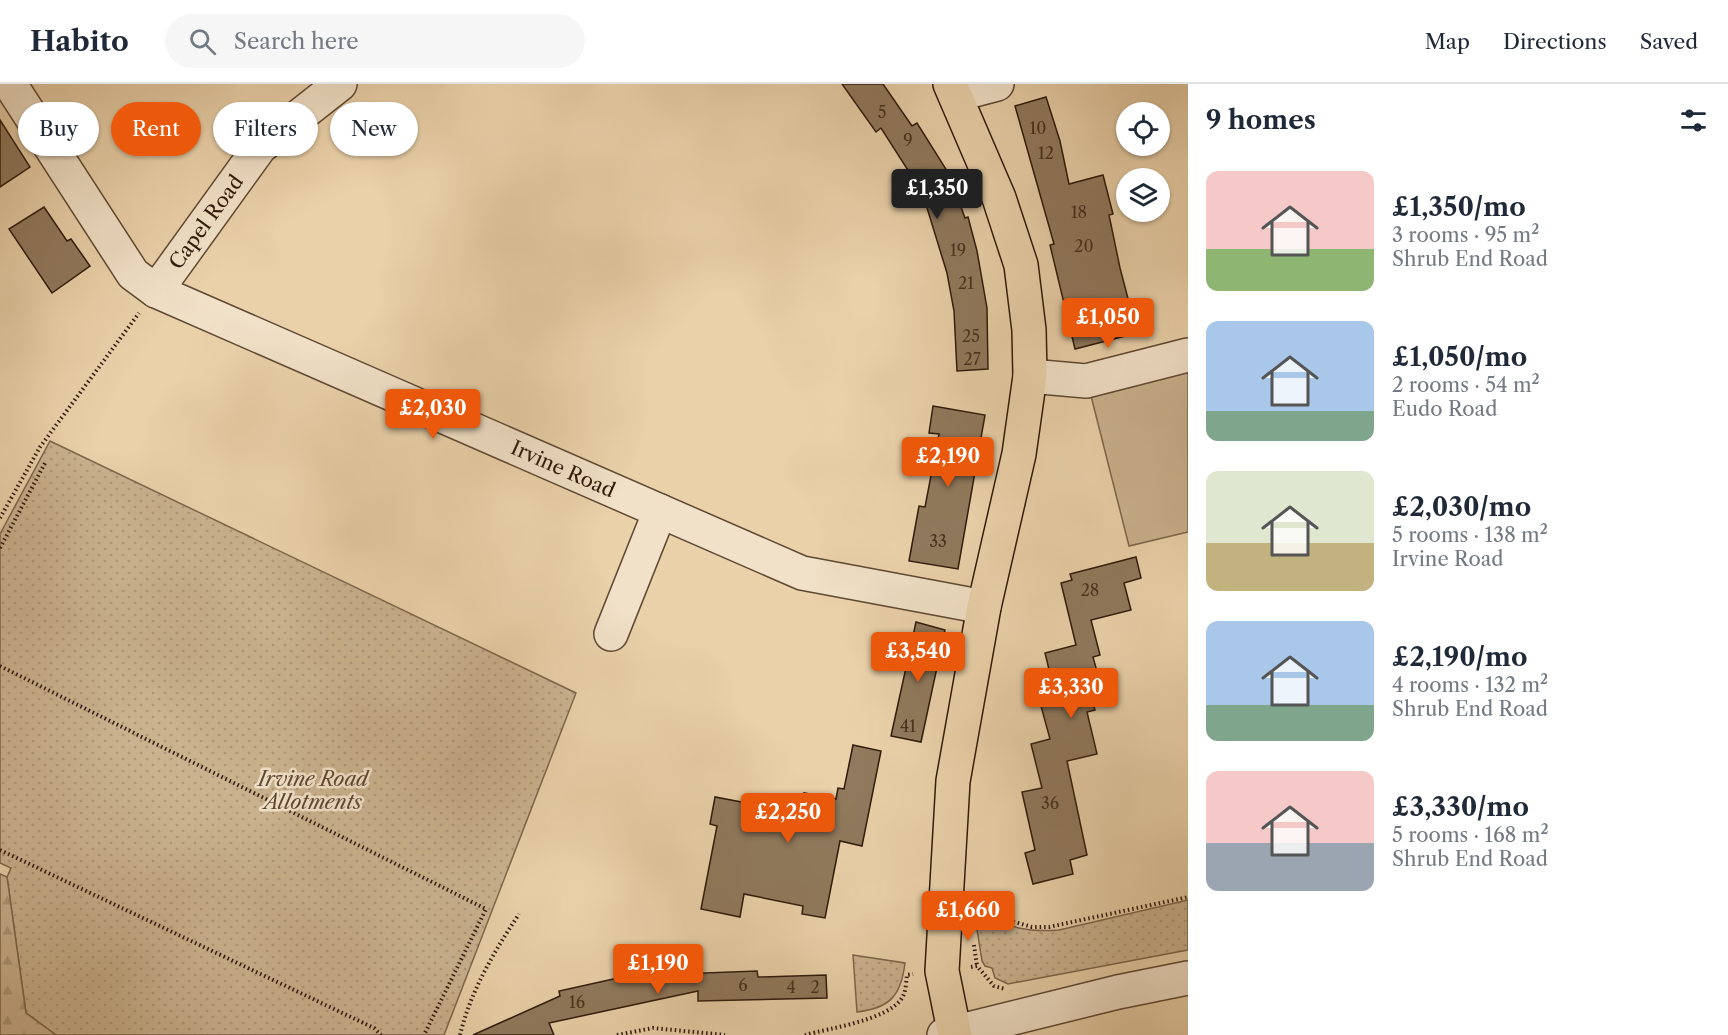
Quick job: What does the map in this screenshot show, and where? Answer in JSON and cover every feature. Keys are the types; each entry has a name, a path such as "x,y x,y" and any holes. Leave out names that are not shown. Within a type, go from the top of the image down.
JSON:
{"main road":[{"path":"951,1034 942,971 952,781 984,608 1019,454 1030,376 1029,330 1020,265 999,198 953,89"}],"street":[{"name":"Irvine Road","path":"10,84 133,274 156,291 802,573 984,608"},
{"name":"Capel Road","path":"156,291 260,147 340,84"},
{"path":"953,89 997,84"},
{"path":"1030,376 1086,381 1188,355"},
{"path":"610,634 660,511"},
{"path":"951,1034 1118,992 1188,978"}],"path":[{"path":"0,518 40,447 156,291"},
{"path":"0,548 45,463"},
{"path":"0,666 486,909 424,1035"},
{"path":"0,850 374,1028 381,1035"},
{"path":"974,918 974,912 1009,922 1049,927 1188,897"},
{"path":"460,1035 464,1018 488,961 519,914"},
{"path":"974,941 977,966"},
{"path":"805,1035 878,1015 895,1007 903,996 907,975 942,971"},
{"path":"617,1035 654,1028 725,1035"}],"green space":[{"path":"1188,364 1188,532 1129,546 1089,388"},
{"name":"Irvine Road Allotments","path":"50,441 576,693 444,1035 56,1035 26,1013 7,877 11,868 0,863 0,534"},
{"path":"0,874 7,877 26,1013 56,1035 0,1035"},
{"path":"1188,900 1188,950 1008,984 995,978 992,968 985,966 982,961 976,923 980,918 995,919 1024,929 1059,930"},
{"path":"853,955 905,963 897,992 886,1003 857,1012"}],"building":[{"path":"842,84 883,84 912,126 917,123 949,174 965,218 968,217 977,251 987,308 988,369 957,371 954,311 947,273 916,172 911,175 881,128 876,132"},
{"path":"1046,97 1060,141 1069,184 1103,175 1113,214 1109,215 1120,268 1137,333 1075,349 1050,245 1054,244 1015,106"},
{"path":"0,120 18,148 18,156 23,156 30,167 0,187"},
{"path":"44,207 67,241 71,239 90,266 52,293 9,229"},
{"path":"933,406 985,415 958,569 909,561 919,506 925,507 939,434 929,433"},
{"path":"1136,557 1141,578 1124,583 1131,610 1091,620 1100,655 1093,657 1105,701 1093,704 1095,710 1087,712 1097,754 1067,761 1087,855 1070,860 1073,874 1033,884 1025,853 1035,850 1022,792 1042,788 1031,744 1050,739 1041,706 1049,704 1047,696 1055,694 1045,653 1076,645 1061,583 1072,580 1070,574"},
{"path":"916,622 945,630 921,742 891,736"},
{"path":"853,745 881,751 862,846 840,841 825,918 802,914 803,906 744,894 740,917 701,909 717,826 710,824 715,797 773,808 773,804 801,810 804,793 836,799 838,788 844,789"},
{"path":"677,965 679,974 757,971 758,977 826,975 827,998 698,1001 698,991 549,1023 554,1035 473,1035 560,996 559,991"}]}
